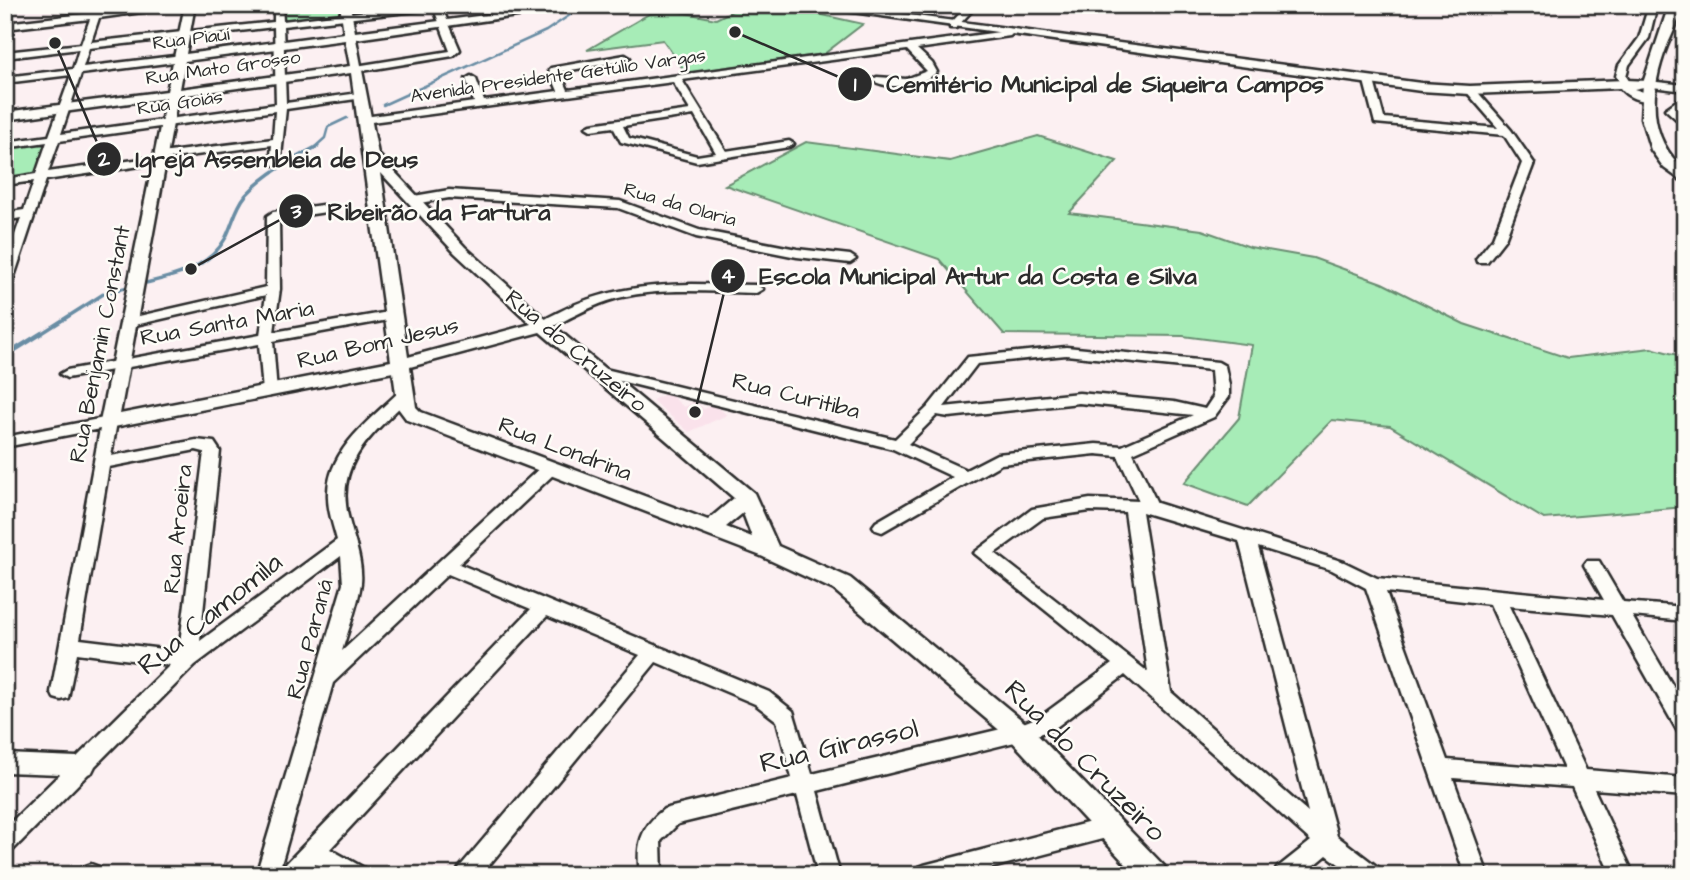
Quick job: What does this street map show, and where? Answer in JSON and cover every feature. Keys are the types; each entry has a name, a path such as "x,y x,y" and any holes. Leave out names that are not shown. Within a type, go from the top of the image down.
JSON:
{"main road":[{"path":"1675,5 1647,89 1645,117 1649,136 1659,153 1685,178"}],"street":[{"path":"5,283 11,251 30,213 99,5"},
{"path":"5,26 189,5"},
{"name":"Rua Benjamin Constant","path":"61,692 109,422 182,58 189,5"},
{"path":"276,164 281,107 277,46 278,5"},
{"path":"5,55 277,23 346,10 444,5"},
{"name":"Rua Piauí","path":"5,80 446,24 534,9 589,5"},
{"path":"807,5 1369,81 1470,90 1685,88"},
{"path":"953,26 973,5"},
{"path":"1628,89 1621,76 1624,65 1644,38 1653,5"},
{"path":"437,6 446,24"},
{"path":"346,10 371,155 406,401"},
{"name":"Rua Mato Grosso","path":"5,116 445,56 455,50 446,24"},
{"name":"Avenida Presidente Getúlio Vargas","path":"364,120 1007,34"},
{"path":"877,80 904,82 925,78 932,72 929,65 909,47"},
{"path":"564,93 554,70 625,58"},
{"path":"676,78 723,155"},
{"path":"471,79 480,104"},
{"path":"1369,81 1379,121 1507,132"},
{"path":"1470,90 1507,132 1528,163 1499,239 1482,259"},
{"name":"Rua Goiás","path":"5,145 359,96"},
{"path":"1685,99 1670,109 1685,124"},
{"path":"591,127 696,112"},
{"path":"616,123 625,140 697,159 789,144"},
{"path":"5,182 279,141"},
{"name":"Rua do Cruzeiro","path":"371,155 460,250 543,326 601,372 747,498 769,551"},
{"path":"375,194 409,193"},
{"name":"Rua da Olaria","path":"409,193 620,205 696,233 797,253 850,258"},
{"path":"270,392 266,339 273,289 273,216 322,209"},
{"path":"5,217 30,213"},
{"path":"131,322 273,289"},
{"name":"Rua Bom Jesus","path":"5,442 402,365 543,326 587,303 619,294 659,289 756,289"},
{"name":"Rua Santa Maria","path":"67,374 394,315"},
{"path":"882,526 997,459 1096,449 1124,451 1209,414 1221,397 1222,384 1218,366 1066,351 973,360 933,410 898,445"},
{"name":"Rua Curitiba","path":"601,372 898,445 967,477"},
{"path":"933,410 949,412 1079,398 1174,407 1209,414"},
{"name":"Rua Londrina","path":"406,401 429,424 769,551 842,584"},
{"name":"Rua Paraná","path":"267,875 352,584 352,566 337,508 335,484 343,462 353,447 406,401"},
{"name":"Rua Aroeira","path":"102,463 196,445 208,446 212,452 188,660"},
{"path":"1124,451 1142,507 1161,694"},
{"path":"326,678 549,469"},
{"path":"709,530 747,498"},
{"path":"1371,875 1327,842 1126,664 983,554 1038,513 1090,505 1142,507 1338,566 1374,584 1496,598 1685,614"},
{"path":"1247,537 1327,842"},
{"name":"Rua Camomila","path":"5,843 85,766 188,660 347,542"},
{"path":"1593,565 1685,726"},
{"path":"447,566 762,698 786,717 829,875"},
{"name":"Rua do Cruzeiro","path":"842,584 1020,733 1154,875"},
{"path":"1374,584 1477,875"},
{"path":"1496,598 1623,875"},
{"path":"290,875 545,607"},
{"path":"68,645 188,660"},
{"path":"467,875 654,651"},
{"name":"Rua Girassol","path":"651,875 648,849 653,829 672,816 803,782 1020,733 1048,722 1126,664"},
{"path":"5,763 85,766"},
{"path":"1441,768 1685,787"},
{"path":"924,875 1110,827"},
{"path":"1285,875 1327,842"},
{"path":"313,851 356,875"}],"shaded area":[{"path":"668,393 684,407 695,402 704,409 714,404 727,415 689,432 652,400"}],"green space":[{"path":"280,5 342,5 344,15 280,22"},
{"path":"744,5 778,5 863,24 824,54 686,73 663,40 587,50 649,14 675,11 716,19"},
{"path":"1038,136 1117,161 1069,213 1202,230 1250,247 1313,258 1382,283 1464,324 1568,358 1651,348 1685,357 1685,507 1544,519 1390,426 1332,420 1248,506 1184,483 1239,418 1252,345 1183,336 1004,334 939,259 725,185 806,142 950,161"},
{"path":"49,140 39,176 5,181 5,147"}],"waterway":[{"path":"383,105 546,31 570,15 572,5"},
{"path":"315,147 325,138 328,127 347,118"},
{"path":"141,284 177,275 209,258 225,239 246,195 271,173 318,146"},
{"path":"39,335 105,293 132,286"},
{"path":"5,356 42,333"}],"place":[{"name":"Cemitério Municipal de Siqueira Campos","path":"735,32"},
{"name":"Igreja Assembleia de Deus","path":"55,43"},
{"name":"Ribeirão da Fartura","path":"191,269"},
{"name":"Escola Municipal Artur da Costa e Silva","path":"695,412"}]}
